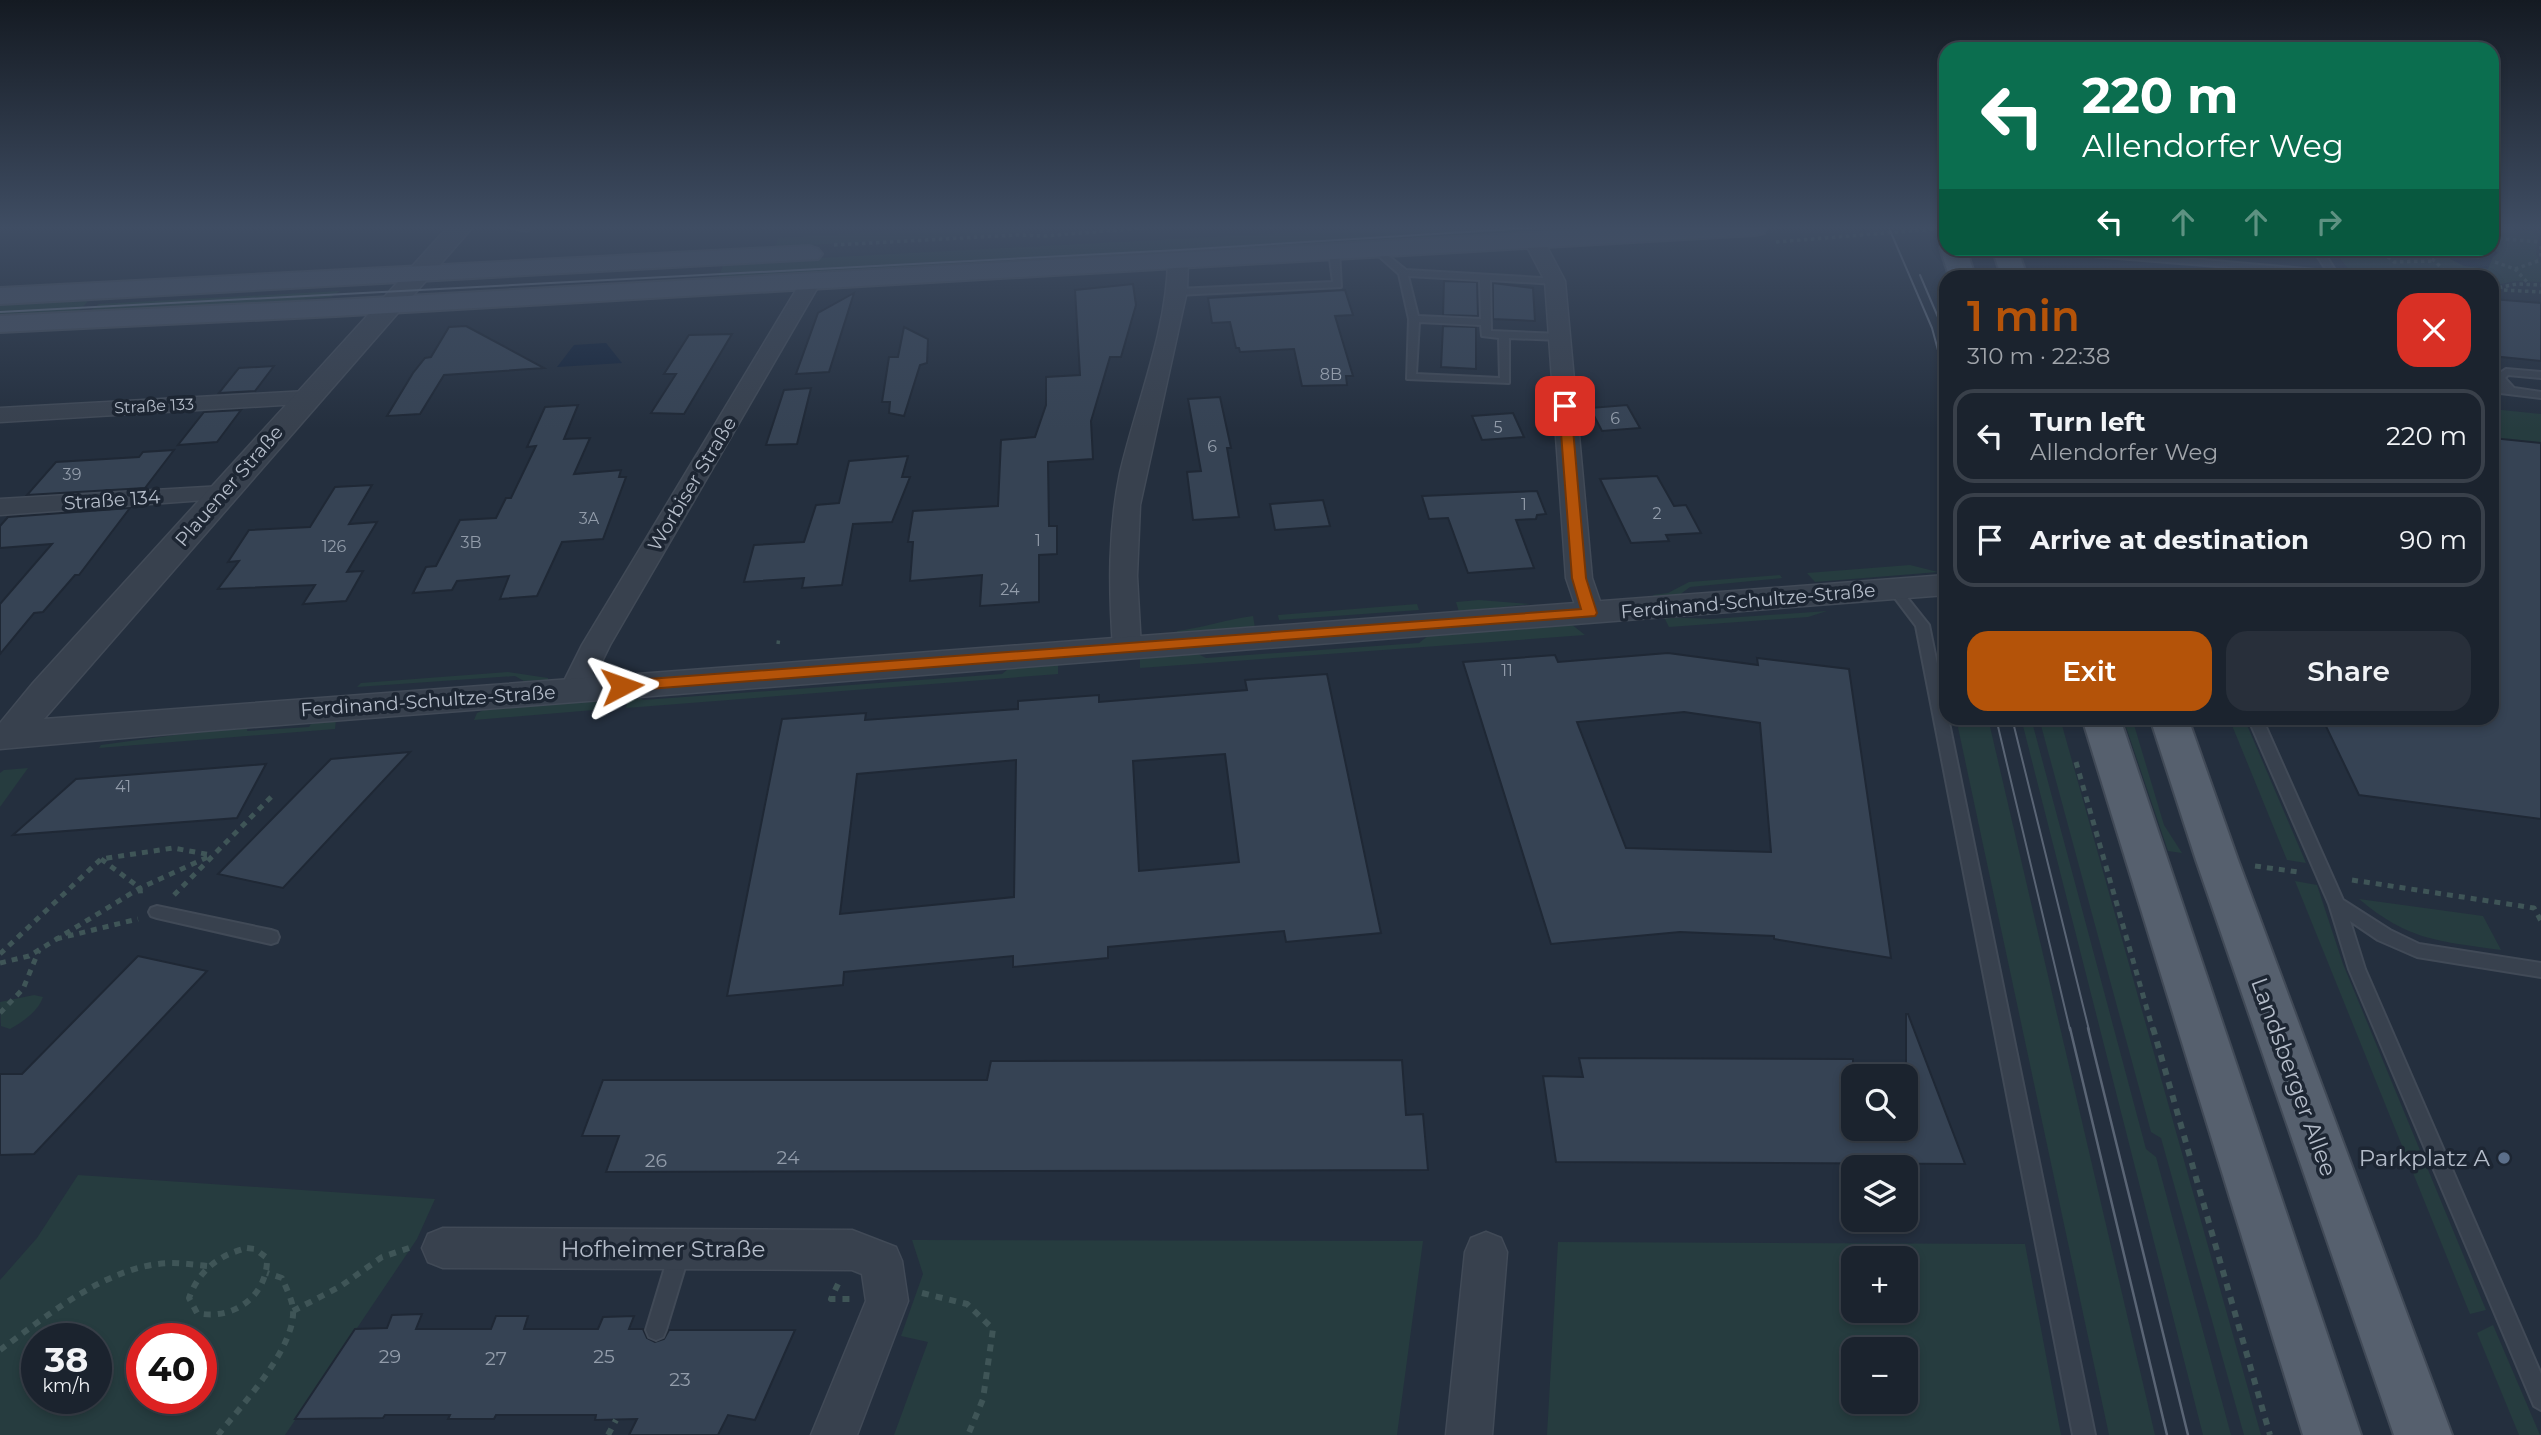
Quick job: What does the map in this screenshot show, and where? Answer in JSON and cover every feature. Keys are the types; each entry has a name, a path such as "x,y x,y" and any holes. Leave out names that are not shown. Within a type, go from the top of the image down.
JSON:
{"main road":[{"path":"0,296 19,295"},
{"path":"0,324 550,295"},
{"name":"Landsberger Allee","path":"2171,725 2221,873 2423,1435"},
{"path":"2088,737 2332,1435"}],"street":[{"name":"Plauener Straße","path":"4,739 400,295"},
{"name":"Worbiser Straße","path":"575,690 596,645 803,295"},
{"path":"1127,648 1123,610 1123,552 1127,502 1176,295"},
{"path":"1556,295 1579,578 1590,613"},
{"name":"Straße 133","path":"0,415 307,398"},
{"name":"Straße 134","path":"0,507 223,493"},
{"name":"Ferdinand-Schultze-Straße","path":"4,739 575,690 1939,585"},
{"name":"Hofheimer Straße","path":"443,1248 852,1250 884,1281"},
{"path":"1469,1435 1486,1252"},
{"path":"834,1435 884,1281"}],"lane":[{"path":"1408,295 1414,319 1411,377 1504,381 1504,334"},
{"path":"1485,295 1486,334 1560,337"},
{"path":"1414,319 1486,321"},
{"path":"2510,391 2499,377 2506,372 2541,375"},
{"path":"2499,390 2541,394"},
{"path":"1894,589 1922,625 1939,710"},
{"path":"1942,725 2084,1435"},
{"path":"2258,725 2337,904 2357,969 2541,1399"},
{"path":"2337,904 2384,935 2417,950 2541,970"},
{"path":"157,912 271,937"},
{"path":"656,1330 681,1249"}],"path":[{"path":"778,644 779,636"},
{"path":"2088,737 2270,1435"},
{"path":"157,912 274,794"},
{"path":"0,954 101,859 173,848 212,856"},
{"path":"0,963 29,956 140,888 212,856"},
{"path":"56,939 142,918 140,888 101,859"},
{"path":"2254,866 2534,908 2541,921"},
{"path":"1,1010 23,989 39,949"},
{"path":"293,1311 341,1286 382,1257 413,1247 443,1248"},
{"path":"255,1249 267,1258 267,1273 263,1284 244,1305 218,1316 206,1317 197,1313 189,1298 192,1287 208,1266 227,1253 255,1249"},
{"path":"0,1350 57,1310 131,1271 169,1263 208,1266"},
{"path":"218,1435 262,1379 287,1338 293,1311 282,1278 267,1273"},
{"path":"884,1281 919,1293 967,1304 993,1329 983,1399 968,1435"},
{"path":"608,1435 616,1420"}],"green space":[{"path":"266,295 334,295 305,299 303,302 87,313 99,304"},
{"path":"85,296 81,301 88,301 77,313 0,315 0,302"},
{"path":"2499,410 2541,414 2541,443 2499,439"},
{"path":"1910,565 1938,572 1815,582 1807,573"},
{"path":"1780,575 1782,578 1690,587 1678,596 1653,595 1668,593 1689,582"},
{"path":"1479,600 1530,604 1459,612 1456,602"},
{"path":"1417,604 1419,610 1279,620 1278,615"},
{"path":"1827,611 1808,617 1669,627 1664,617 1711,619"},
{"path":"1253,616 1255,628 1177,633 1177,631"},
{"path":"1571,624 1585,635 1140,668 1140,656 1196,653 1206,658 1419,643 1429,635"},
{"path":"1058,664 1058,674 626,708 629,696 636,695 643,700 1002,674 1012,666"},
{"path":"508,672 548,680 524,681 515,676 357,687 361,683"},
{"path":"610,698 605,709 474,720 477,713 491,707"},
{"path":"336,719 335,729 99,748 101,745 248,725 247,731 309,727 313,720"},
{"path":"1957,725 1990,725 2155,1435 2109,1435"},
{"path":"2023,725 2033,725 2146,1149 2156,1157 2231,1435 2203,1435"},
{"path":"2041,725 2062,725 2261,1435 2244,1435 2161,1138 2151,1132"},
{"path":"2125,725 2134,725 2164,825 2182,853 2168,851"},
{"path":"2232,725 2247,725 2306,863 2287,860"},
{"path":"28,768 0,807 0,773 4,770"},
{"path":"2295,881 2317,885 2343,964 2486,1310 2470,1314"},
{"path":"2359,899 2483,916 2501,950 2426,937 2394,923"},
{"path":"34,995 43,997 34,1012 10,1029 1,1026 0,1002"},
{"path":"78,1175 435,1199 417,1239 285,1435 0,1435 0,1280 37,1238"},
{"path":"912,1240 1423,1241 1397,1435 894,1435 928,1342 901,1336 923,1274"},
{"path":"1558,1242 2025,1244 2061,1435 1547,1435"},
{"path":"2493,1325 2540,1435 2519,1435 2477,1333"}],"water":[{"path":"606,343 622,363 557,367 574,345"}],"building":[{"path":"853,295 829,372 796,374 818,313"},
{"path":"1075,295 1135,295 1136,305 1121,357 1110,357 1091,421 1093,459 1048,462 1049,526 1057,526 1057,554 1039,555 1039,602 980,606 982,575 910,581 913,542 908,542 913,511 998,506 1001,440 1035,437 1046,405 1046,377 1080,375"},
{"path":"1347,295 1353,315 1335,316 1353,376 1346,376 1347,385 1302,386 1294,349 1240,352 1239,348 1236,348 1230,322 1212,323 1208,298"},
{"path":"1444,295 1477,295 1478,316 1443,315"},
{"path":"1493,295 1533,295 1535,321 1493,319"},
{"path":"2499,300 2541,303 2541,361 2499,357"},
{"path":"466,326 544,368 444,375 420,414 387,416 413,373 425,358 431,357 449,327"},
{"path":"1443,326 1476,327 1476,369 1441,367"},
{"path":"904,327 928,339 927,363 920,365 904,416 889,413 890,402 882,402 889,357 898,357"},
{"path":"732,334 684,414 651,413 676,374 664,374 689,335"},
{"path":"274,366 255,391 219,393 239,368"},
{"path":"811,388 797,444 766,445 784,390"},
{"path":"1220,397 1231,448 1227,448 1239,517 1193,520 1187,472 1201,471 1188,399"},
{"path":"578,405 564,439 590,438 574,474 621,470 619,477 626,477 603,539 562,542 537,596 500,599 509,576 457,581 452,590 413,593 426,567 436,566 460,520 496,518 506,498 511,498 536,446 527,447 545,407"},
{"path":"1627,405 1640,428 1602,431 1590,408"},
{"path":"241,410 217,442 178,445 204,412"},
{"path":"1513,413 1524,437 1482,440 1472,416"},
{"path":"2499,439 2541,443 2541,819 2359,795 2325,725 2499,725"},
{"path":"174,450 145,488 27,495 56,462 139,457 143,452"},
{"path":"908,456 902,477 910,477 892,522 853,524 842,585 802,588 804,578 744,582 754,545 804,542 816,505 839,503 849,461"},
{"path":"1657,476 1674,506 1686,505 1701,533 1666,535 1669,541 1631,543 1600,479"},
{"path":"372,485 349,524 377,522 347,572 363,571 346,601 303,604 315,585 218,589 239,561 228,562 249,530 310,527 335,487"},
{"path":"1537,491 1546,514 1537,515 1536,519 1516,520 1534,568 1468,573 1448,518 1429,519 1422,496"},
{"path":"1323,500 1330,526 1275,530 1270,504"},
{"path":"130,508 79,575 75,575 43,612 34,613 0,654 0,604 52,544 0,548 0,526 8,517"},
{"path":"1668,653 1758,665 1757,658 1849,669 1891,958 1774,939 1774,936 1680,932 1551,944 1463,662 1555,655 1558,662","holes":["1684,712 1760,723 1771,852 1626,848 1577,722"]},
{"path":"1327,674 1381,933 1286,942 1284,931 1108,947 1108,958 1013,967 1013,956 844,972 843,985 727,996 782,719 866,713 865,720 1018,709 1018,701 1099,695 1099,702 1247,690 1245,680","holes":["1225,754 1239,862 1139,871 1133,761","1016,760 1014,897 840,914 857,774"]},
{"path":"410,752 283,888 218,874 331,759"},
{"path":"266,764 237,818 13,835 76,779"},
{"path":"138,956 207,971 34,1154 0,1155 0,1074 22,1074"},
{"path":"1908,1014 1965,1164 1918,1164 1918,1155 1841,1155 1841,1163 1556,1162 1543,1076 1583,1077 1579,1058 1853,1059 1853,1064 1841,1064 1841,1141 1918,1141 1918,1064 1906,1064"},
{"path":"1402,1060 1406,1115 1423,1114 1428,1170 606,1172 619,1136 582,1136 603,1080 987,1080 991,1061"},
{"path":"422,1314 416,1329 491,1329 496,1316 528,1316 524,1329 598,1329 603,1317 634,1316 629,1329 643,1329 647,1338 655,1342 664,1339 669,1330 795,1330 755,1420 728,1415 718,1435 629,1435 637,1419 595,1420 596,1415 496,1415 494,1419 448,1419 450,1415 385,1415 383,1418 295,1419 355,1329 387,1328 392,1315"}],"tram line":[{"path":"0,312 324,295"},
{"path":"1918,295 1932,328 1939,354"},
{"path":"1929,295 1939,320"},
{"path":"1998,725 2070,1030"},
{"path":"2014,725 2089,1030"},
{"path":"2070,1028 2167,1435"},
{"path":"2088,1028 2188,1435"}],"place":[{"name":"Parkplatz A","path":"2504,1158"}],"route":[{"path":"622,686 1590,613 1579,578 1565,406"}]}
